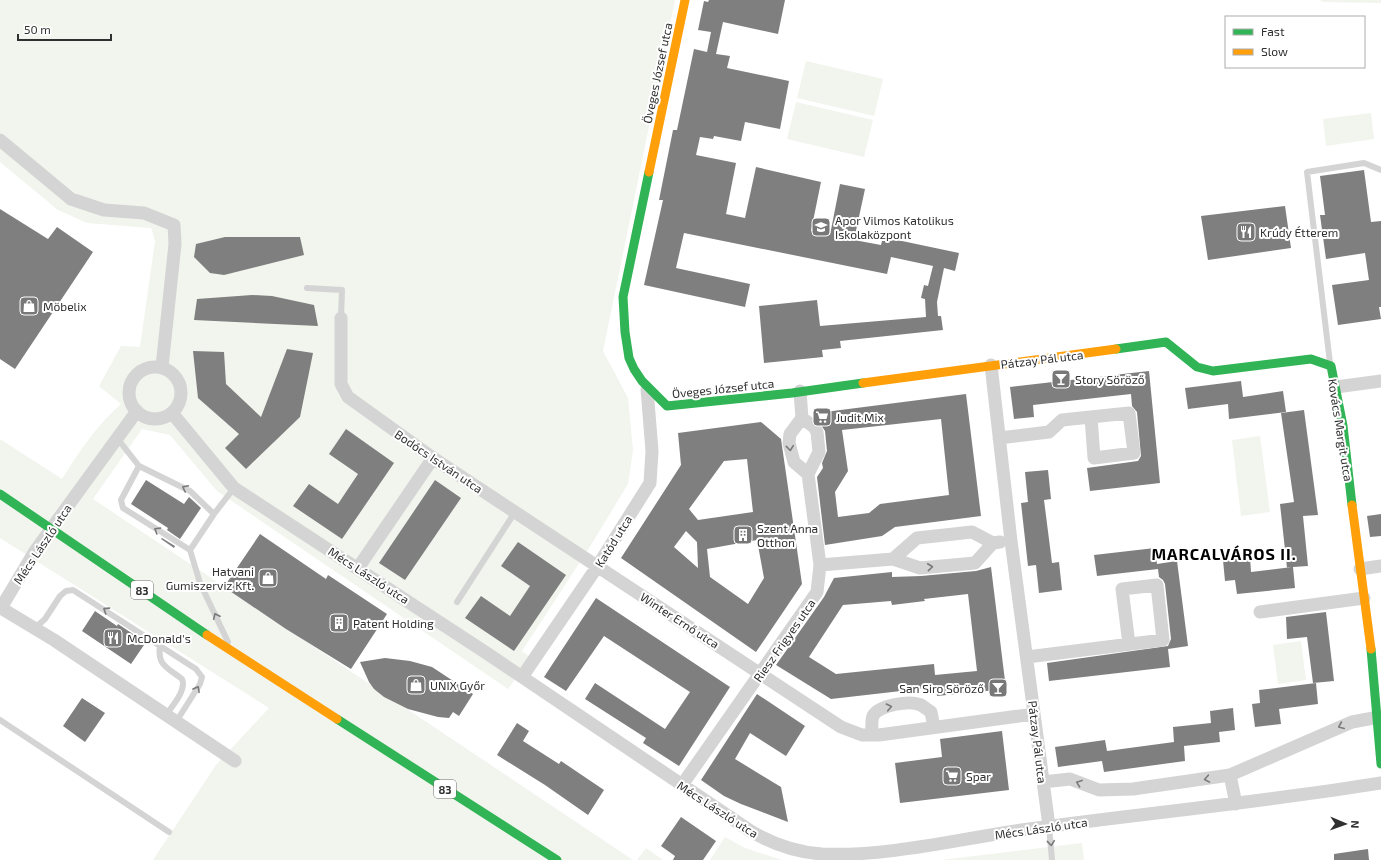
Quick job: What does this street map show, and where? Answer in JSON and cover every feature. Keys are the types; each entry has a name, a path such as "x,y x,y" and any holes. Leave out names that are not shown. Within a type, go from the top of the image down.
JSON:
{"street":[{"name":"Öveges József utca","path":"685,0 623,297 625,345 635,372 647,389 667,406 800,391 991,365"},
{"path":"0,140 70,199 104,210 144,213 174,225 175,244 162,367"},
{"name":"Bodócs István utca","path":"341,318 340,384 348,398 432,458 598,567"},
{"name":"Kovács Margit utca","path":"1166,342 1197,367 1213,371 1311,359 1331,366 1336,387 1364,598 1378,718 1381,764"},
{"name":"Pátzay Pál utca","path":"1049,826 1011,541 991,365 1166,342"},
{"path":"162,367 176,377 180,384 181,398 172,413 166,416 153,418 147,417 137,411 130,395 131,384 134,378 147,368 162,367"},
{"path":"1336,387 1381,381"},
{"name":"Katód utca","path":"522,677 598,567 650,483 652,450 647,389"},
{"path":"800,391 802,418 790,434 789,443 794,462 808,474 820,452 817,432 814,427 802,418"},
{"name":"Mécs László utca","path":"137,411 51,528 0,608 35,628 235,761"},
{"name":"Mécs László utca","path":"172,413 234,488 358,568 749,830 780,846 840,857 1049,826 1236,804 1381,783"},
{"path":"1000,438 1049,432 1062,420 1090,417"},
{"path":"358,568 432,458"},
{"name":"Riesz Frigyes utca","path":"682,785 818,592 820,565 808,474"},
{"name":"83","path":"0,494 232,652 557,860"},
{"path":"893,559 917,538 972,532 993,543 1011,541"},
{"path":"820,565 893,559 920,568 975,562 993,543"},
{"path":"1360,569 1381,566"},
{"name":"Winter Ernő utca","path":"598,567 762,673 841,727 862,735 872,735 1034,714"},
{"path":"1027,657 1163,640 1157,584 1122,589 1129,644"},
{"path":"1260,612 1364,598"},
{"path":"872,735 872,718 876,712 884,707 908,703 920,704 931,712 934,727"},
{"path":"1043,782 1070,779 1099,790 1133,789 1230,775 1348,723 1378,718"},
{"path":"1230,775 1236,804"}],"lane":[{"path":"1331,366 1307,172 1364,163 1381,170"},
{"path":"307,288 342,290 341,318"},
{"path":"117,438 139,466 190,491 214,514"},
{"path":"139,466 121,500 122,508 190,550 200,583 232,652"},
{"path":"190,550 214,514 234,488"},
{"path":"457,602 514,512"},
{"path":"35,628 60,596 66,590 73,590 160,645 196,669 202,677 200,684 171,718"},
{"path":"160,645 160,662 182,679 184,683 171,718"},
{"path":"0,720 169,832"},
{"path":"1049,826 1052,860"}],"shaded area":[{"path":"0,0 675,0 603,351 628,398 633,450 628,484 591,545 522,651 531,658 508,689 217,491 170,435 142,429 93,499 633,860 153,860 216,765 269,708 0,538 0,439 62,479 96,430 121,404 99,386 121,346 140,347 155,241 151,228 87,223 58,210 0,162"},
{"path":"1320,0 1381,0 1381,3 1323,2"},
{"path":"806,61 883,79 874,116 797,98"},
{"path":"796,102 873,120 864,157 787,139"},
{"path":"1371,113 1374,139 1326,146 1323,119"},
{"path":"1260,436 1270,512 1241,516 1232,440"},
{"path":"1301,641 1306,680 1278,684 1273,645"},
{"path":"725,837 745,848 782,860 710,860"},
{"path":"1082,843 1084,860 941,860"},
{"path":"646,848 663,860 637,860"}],"building":[{"path":"709,0 785,0 778,34 723,22 716,54 730,56 727,68 789,81 780,129 745,122 741,141 714,136 713,139 700,137 696,155 736,163 726,214 745,218 756,167 821,182 811,231 830,235 840,184 865,189 854,240 881,245 883,237 959,253 955,271 944,268 937,302 938,316 941,316 943,330 840,341 841,348 822,350 823,357 764,363 759,306 817,300 820,326 926,317 925,299 921,298 924,285 928,286 933,266 891,257 887,274 684,233 676,268 750,284 745,307 644,285 663,200 659,200 673,130 677,130 694,49 707,52 711,32 698,30 704,1 708,2"},
{"path":"1364,170 1371,222 1381,221 1381,307 1379,307 1381,319 1338,325 1332,285 1369,280 1365,253 1326,259 1320,215 1325,215 1320,176"},
{"name":"Krúdy Étterem","path":"1285,206 1291,248 1208,260 1201,216"},
{"name":"Möbelix","path":"0,209 48,239 57,227 93,252 15,369 0,359"},
{"path":"225,237 300,237 304,255 224,275 210,273 194,257 196,244"},
{"path":"252,295 272,296 314,305 318,326 194,320 197,299"},
{"path":"287,349 313,353 300,417 246,469 225,448 239,434 198,398 193,351 224,352 226,384 261,417"},
{"path":"1149,371 1160,483 1090,491 1087,468 1138,461 1141,456 1137,412 1132,406 1131,394 1033,405 1034,417 1014,419 1010,387"},
{"path":"1241,381 1243,397 1283,391 1286,412 1229,419 1228,404 1188,409 1185,388"},
{"path":"966,394 981,516 895,527 882,536 825,545 817,477 823,468 822,463 827,451 825,431 817,419 817,413","holes":["941,419 949,495 880,504 869,513 838,517 835,492 848,471 842,430"]},
{"path":"1304,410 1318,515 1303,516 1308,566 1293,567 1295,588 1237,594 1235,580 1225,581 1223,560 1250,557 1251,572 1287,568 1280,504 1294,502 1281,413"},
{"name":"Szent Anna Otthon","path":"761,422 781,439 802,584 756,652 621,558 681,465 678,433","holes":["747,459 753,512 698,520 689,509 724,461","686,531 697,542 698,568 674,547","757,540 764,578 748,604 710,577 707,549"]},
{"path":"346,429 394,463 342,539 293,506 309,484 338,504 358,474 329,454"},
{"path":"1048,470 1051,499 1044,500 1052,563 1059,562 1062,590 1039,593 1036,565 1028,566 1021,503 1028,502 1025,472"},
{"path":"146,480 184,504 189,497 201,508 180,539 167,530 168,528 131,504"},
{"path":"435,480 461,498 405,580 379,563"},
{"path":"1381,514 1381,536 1370,537 1367,516"},
{"path":"260,534 326,579 328,575 387,614 351,669 286,629 224,587"},
{"path":"162,538 175,546 174,548 161,539"},
{"path":"518,542 566,575 514,651 465,618 481,596 510,616 530,586 501,566"},
{"path":"1155,548 1157,564 1177,561 1188,646 1168,649 1170,667 1049,681 1047,663 1168,646 1171,639 1165,584 1159,577 1158,569 1097,576 1094,555"},
{"path":"991,567 1006,689 937,696 936,687 831,699 776,665 824,597 834,578 892,572 892,577 976,571","holes":["968,594 977,671 935,675 934,664 836,674 809,657 843,605 891,601 892,605 925,601 924,599"]},
{"path":"596,598 730,687 679,766 643,743 646,738 585,699 595,683 665,729 690,692 604,636 566,691 544,677"},
{"name":"McDonald's","path":"95,611 117,626 118,624 142,640 140,643 144,645 131,664 82,631"},
{"path":"1326,612 1334,681 1313,683 1307,637 1287,639 1286,617"},
{"name":"UNIX Győr","path":"385,658 410,661 432,667 473,694 459,716 453,712 449,718 438,717 408,709 384,697 374,689 369,682 360,662"},
{"path":"1316,683 1318,704 1279,709 1281,724 1255,727 1252,704 1260,703 1259,690"},
{"path":"757,694 805,726 786,756 750,733 735,759 781,787 788,822 724,796 701,780"},
{"path":"82,698 105,713 85,742 63,726"},
{"path":"1233,708 1235,730 1219,732 1220,742 1184,746 1185,761 1104,772 1102,761 1058,767 1055,747 1105,740 1107,751 1174,742 1173,727 1211,723 1210,711"},
{"path":"517,723 529,731 523,741 559,764 561,761 604,790 588,815 545,785 497,755"},
{"name":"Spar","path":"1002,731 1009,790 900,803 895,763 942,757 940,739"},
{"path":"681,817 716,841 703,860 673,860 675,856 661,846"},
{"path":"1368,849 1369,860 1334,860 1334,854"}],"traffic: fast":[{"path":"649,172 623,297 625,332 629,358 634,369 642,381 667,406 792,393 863,383"},
{"path":"1116,349 1166,342 1197,367 1213,371 1311,359 1331,366 1343,426 1352,505"},
{"path":"0,494 207,635"},
{"path":"1371,649 1381,764"},
{"path":"337,719 557,860"}],"traffic: slow":[{"path":"649,172 685,0"},
{"path":"863,383 1116,349"},
{"path":"1352,505 1371,649"},
{"path":"207,635 337,719"}],"place":[{"name":"Apor Vilmos Katolikus Iskolaközpont","path":"821,227"},
{"name":"Krúdy Étterem","path":"1246,232"},
{"name":"Möbelix","path":"29,306"},
{"name":"Story Söröző","path":"1061,379"},
{"name":"Judit Mix","path":"822,417"},
{"name":"Szent Anna Otthon","path":"743,535"},
{"name":"Hatvani Gumiszerviz Kft.","path":"268,578"},
{"name":"Patent Holding","path":"339,623"},
{"name":"McDonald's","path":"113,638"},
{"name":"UNIX Győr","path":"416,685"},
{"name":"San Siro Söröző","path":"998,688"},
{"name":"Spar","path":"952,776"}],"district":[{"name":"MARCALVÁROS II.","path":"1224,553"}]}
